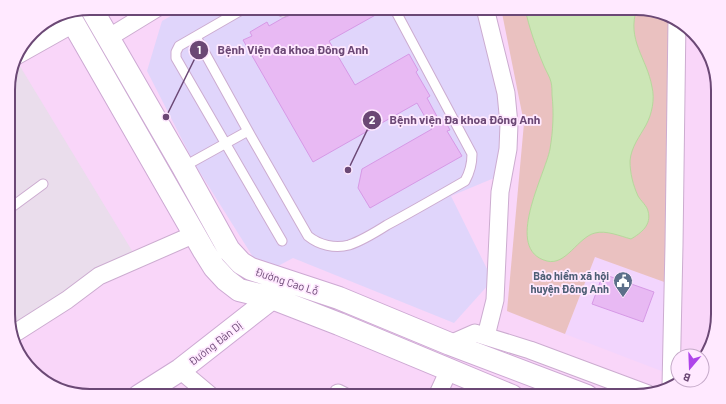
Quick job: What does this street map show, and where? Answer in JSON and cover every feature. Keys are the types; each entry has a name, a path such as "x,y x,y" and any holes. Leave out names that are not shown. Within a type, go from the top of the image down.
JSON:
{"main road":[{"name":"Đường Cao Lỗ","path":"97,15 108,38 229,250 241,263 251,270 339,298 450,344 569,389"},
{"name":"Đường Cao Lỗ","path":"70,18 214,267 226,280 239,290 272,298 340,324 495,389"},
{"name":"Đường Đản Dị","path":"150,389 180,370 272,298 282,280"}],"street":[{"path":"108,38 146,15"},
{"path":"486,15 506,93 509,124 508,149 500,192 495,300 486,336"},
{"path":"28,47 70,18"},
{"path":"672,348 677,27"},
{"path":"18,332 67,300 99,276 195,234"},
{"path":"450,344 475,333 530,350 634,389"},
{"path":"180,370 203,389"},
{"path":"440,389 449,370"},
{"path":"589,389 594,374"}],"lane":[{"path":"233,15 179,46 176,52 176,58 282,241"},
{"path":"196,37 308,236 323,244 337,246 349,245 378,231 465,181 471,168 472,154 398,15"},
{"path":"183,167 248,131"},
{"path":"15,205 43,184"}],"shaded area":[{"path":"85,15 636,15 665,21 682,30 696,44 701,52 710,75 711,319 710,329 703,347 670,348 670,381 656,386 641,389 90,389 61,383 44,374 30,360 21,343 16,324 15,90 21,61 30,44 44,30 66,19"},
{"path":"173,15 479,15 496,79 501,140 499,176 451,196 490,275 490,283 454,323 293,258 278,266 253,257 194,163 147,71 162,21"},
{"path":"502,15 636,15 656,18 670,23 667,283 595,257 565,334 507,311 524,123"},
{"path":"527,15 635,15 634,30 638,49 646,67 653,92 650,116 634,146 630,161 631,174 635,188 638,196 648,211 649,216 645,228 631,239 608,233 595,233 583,240 566,255 554,261 547,261 534,254 528,243 527,228 530,211 550,149 553,108 552,87"},
{"path":"20,65 137,259 18,333 15,314 15,90"},
{"path":"595,257 667,283 664,372 565,334"}],"building":[{"path":"291,15 375,15 329,41 355,85 409,54 418,70 416,72 430,96 427,98 440,122 444,119 450,130 447,131 462,156 370,208 358,188 362,169 432,129 417,103 313,162 243,40 252,36 250,32 267,22 269,26"},
{"name":"Bảo hiểm xã hội huyện Đông Anh","path":"603,274 654,292 643,322 592,304"}],"place":[{"name":"Bệnh Viện đa khoa Đông Anh","path":"166,117"},
{"name":"Bệnh viện Đa khoa Đông Anh","path":"348,170"},
{"name":"Bảo hiểm xã hội huyện Đông Anh","path":"623,298"}]}
